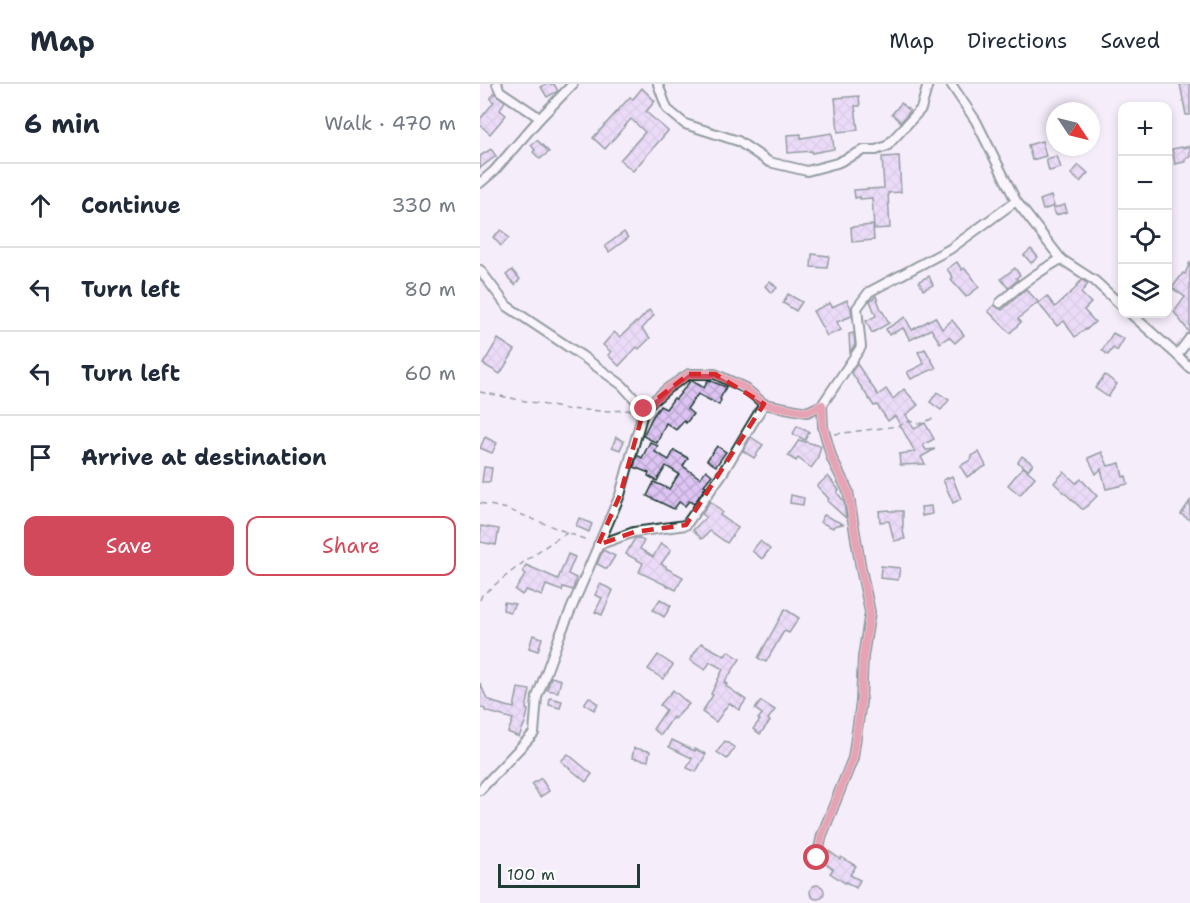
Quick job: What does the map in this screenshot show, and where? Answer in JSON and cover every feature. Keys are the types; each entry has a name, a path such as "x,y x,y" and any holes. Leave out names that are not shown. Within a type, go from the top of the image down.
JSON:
{"street":[{"path":"497,84 500,91 540,118"},
{"path":"480,183 494,171 573,84"},
{"path":"658,84 668,109 685,124 738,141 769,162 807,171 837,163 864,150 876,150 887,146 921,109 928,84"},
{"path":"951,84 976,121 1016,201 1061,258 1095,281 1118,302"},
{"path":"480,790 534,733 537,697 560,635 620,495 644,409 668,388 689,374 715,374 745,388 764,404 807,412 822,405 861,347 857,308 869,292 950,249 1016,201"},
{"path":"1000,303 1018,286 1061,258"},
{"path":"480,270 507,306 622,385 644,409"},
{"path":"1135,318 1190,368"},
{"path":"1177,355 1190,338"},
{"path":"598,545 634,532 686,525 722,474 764,404"},
{"path":"817,858 822,835 853,758 870,612 848,491 832,459 823,427 822,405"}],"path":[{"path":"480,392 566,409 601,411 644,409"},
{"path":"826,435 898,426 910,421 920,424 934,418"},
{"path":"480,503 507,509 598,545"},
{"path":"480,600 482,595 521,564 550,542 568,532"}],"highlighted area":[{"path":"689,374 715,374 764,404 686,525 634,532 598,545 620,495 644,409"}],"building":[{"path":"554,84 558,91 547,97 541,87"},
{"path":"1180,84 1190,84 1190,115 1186,115"},
{"path":"642,88 655,101 646,112 668,131 633,171 620,160 645,132 631,119 605,149 593,138 630,97 633,99"},
{"path":"494,93 505,101 500,110 506,115 490,134 480,125 480,119 494,102 490,99"},
{"path":"859,96 860,106 855,106 858,130 838,132 835,98"},
{"path":"901,103 910,111 901,122 892,114"},
{"path":"832,133 834,149 812,153 812,151 788,153 787,135 801,134 801,138"},
{"path":"537,140 549,152 540,159 533,152 535,150 531,145"},
{"path":"1042,141 1046,156 1032,160 1028,145"},
{"path":"1190,146 1190,157 1185,159 1185,162 1175,164 1172,149"},
{"path":"491,149 496,156 480,168 480,156"},
{"path":"899,156 901,192 888,193 890,228 874,229 872,198 855,198 854,190 884,188 882,157"},
{"path":"1057,156 1061,168 1049,171 1046,159"},
{"path":"1079,165 1088,173 1080,182 1071,174"},
{"path":"1051,196 1054,206 1043,210 1040,200"},
{"path":"1065,205 1067,212 1056,215 1053,208"},
{"path":"873,225 874,240 852,242 851,227"},
{"path":"501,230 509,238 501,246 493,237"},
{"path":"624,232 628,238 609,252 605,246"},
{"path":"1031,249 1038,257 1031,263 1024,255"},
{"path":"812,254 829,256 827,268 811,267"},
{"path":"957,262 962,270 964,268 971,275 979,287 966,297 951,280 953,278 947,269"},
{"path":"1190,262 1190,332 1174,312 1185,297 1172,288 1183,273 1185,274"},
{"path":"1015,268 1020,275 1016,278 1018,280 1008,288 1001,279"},
{"path":"512,270 520,279 515,285 506,275"},
{"path":"929,276 933,285 923,290 919,281"},
{"path":"1082,280 1088,284 1081,293 1091,303 1084,310 1095,322 1075,337 1064,321 1057,326 1038,303 1047,296 1055,307"},
{"path":"770,281 777,288 771,293 765,286"},
{"path":"1026,289 1038,302 1018,319 1021,322 1010,333 988,311 994,305 1002,310"},
{"path":"788,294 802,302 796,311 783,303"},
{"path":"876,296 889,323 872,333 866,321 876,316 870,301"},
{"path":"847,300 852,316 837,322 841,330 827,336 813,311 830,303 832,307"},
{"path":"649,310 654,315 642,329 650,338 639,349 637,347 619,366 608,355 611,352 603,345 614,332 620,337"},
{"path":"905,317 912,330 935,317 942,329 952,320 964,335 955,343 949,337 940,343 931,329 910,340 903,328 889,335 886,329"},
{"path":"854,333 855,345 850,352 849,334"},
{"path":"1113,333 1124,339 1117,351 1113,348 1108,355 1102,350"},
{"path":"498,339 515,350 500,374 483,364"},
{"path":"925,349 936,368 911,379 907,372 924,364 918,352"},
{"path":"857,364 878,395 886,389 893,399 904,389 918,405 906,415 914,429 925,423 934,439 923,445 926,450 935,449 921,457 925,464 900,465 899,454 915,452 895,416 888,421 877,405 874,406 851,372"},
{"path":"1105,375 1117,384 1108,397 1095,388"},
{"path":"691,380 704,388 708,380 726,387 719,405 698,394 687,409 693,414 686,423 684,421 676,430 666,423 657,443 643,436 660,406 666,409"},
{"path":"937,392 949,400 941,410 930,402"},
{"path":"797,426 809,432 805,440 793,434"},
{"path":"485,437 497,443 492,453 480,448"},
{"path":"616,437 624,441 620,450 612,447"},
{"path":"751,437 763,445 754,458 743,451"},
{"path":"799,440 821,446 817,460 811,468 798,458 796,461 788,456"},
{"path":"650,442 658,446 655,452 669,460 674,450 688,458 683,466 700,478 706,470 712,475 694,504 689,501 685,506 679,502 674,509 647,496 654,482 669,489 679,474 666,466 657,481 648,476 649,473 634,467 637,455 642,458"},
{"path":"717,446 726,452 716,466 707,460"},
{"path":"979,452 986,466 967,477 960,466"},
{"path":"1102,452 1108,466 1120,463 1123,477 1126,476 1128,484 1106,489 1101,469 1096,474 1088,458"},
{"path":"1022,456 1033,464 1028,470 1018,462"},
{"path":"484,467 492,468 490,482 482,482"},
{"path":"1023,467 1035,477 1020,495 1008,485"},
{"path":"1064,472 1076,483 1081,479 1097,496 1084,509 1054,483"},
{"path":"828,476 839,490 837,492 844,502 846,518 827,501 829,499 817,486"},
{"path":"952,476 961,499 953,503 943,480"},
{"path":"791,495 804,498 803,505 790,503"},
{"path":"710,501 722,512 720,515 738,528 727,543 710,531 702,539 693,530 706,517 702,514"},
{"path":"1190,501 1190,520 1181,514"},
{"path":"931,506 932,514 922,516 921,507"},
{"path":"879,511 903,511 902,527 905,539 894,541 889,521 880,522"},
{"path":"824,515 843,524 833,528 820,522"},
{"path":"579,518 592,524 589,532 576,526"},
{"path":"481,526 499,529 496,545 480,542"},
{"path":"635,538 644,541 640,549 653,557 661,543 671,550 661,564 683,577 676,590 639,572 643,563 626,554"},
{"path":"760,541 770,549 762,559 752,551"},
{"path":"603,550 615,556 607,569 597,564"},
{"path":"568,554 575,557 568,574 576,578 573,590 563,587 562,591 546,585 542,596 526,590 522,595 515,590 526,574 523,572 526,565 558,579"},
{"path":"881,566 900,568 898,580 880,578"},
{"path":"600,584 613,590 602,615 595,612 602,598 595,595"},
{"path":"660,599 671,606 664,617 653,610"},
{"path":"504,602 515,604 510,612 503,610"},
{"path":"785,609 799,618 789,633 784,631 766,662 758,658"},
{"path":"533,635 542,638 538,651 529,648"},
{"path":"701,643 725,656 728,651 740,659 724,683 746,700 739,710 729,703 716,722 702,712 713,695 711,694 723,669 710,662 705,670 690,660"},
{"path":"658,655 673,665 663,679 648,669"},
{"path":"551,677 561,680 558,692 547,690"},
{"path":"480,683 487,699 514,708 518,688 530,690 526,720 519,737 508,732 513,719 485,711 480,707"},
{"path":"673,690 689,704 675,719 673,717 661,735 653,729 666,710 660,705"},
{"path":"589,697 598,704 594,710 584,704"},
{"path":"550,698 562,701 560,708 549,705"},
{"path":"761,701 775,710 760,734 753,729 762,714 755,709"},
{"path":"672,740 706,754 696,772 687,768 692,758 669,747"},
{"path":"725,741 735,748 727,759 717,752"},
{"path":"634,748 650,751 648,761 632,758"},
{"path":"568,754 592,774 586,782 561,761"},
{"path":"541,778 549,791 540,797 532,784"},
{"path":"829,851 856,866 850,875 860,880 856,888 830,873 833,869 822,861"},
{"path":"817,885 822,887 824,892 822,897 817,899 812,897 810,892 812,887"}],"route":[{"path":"644,409 668,388 689,374 715,374 745,388 764,404 807,412 822,405 823,427 832,459 848,491 870,612 853,758 822,835 817,858"}]}
